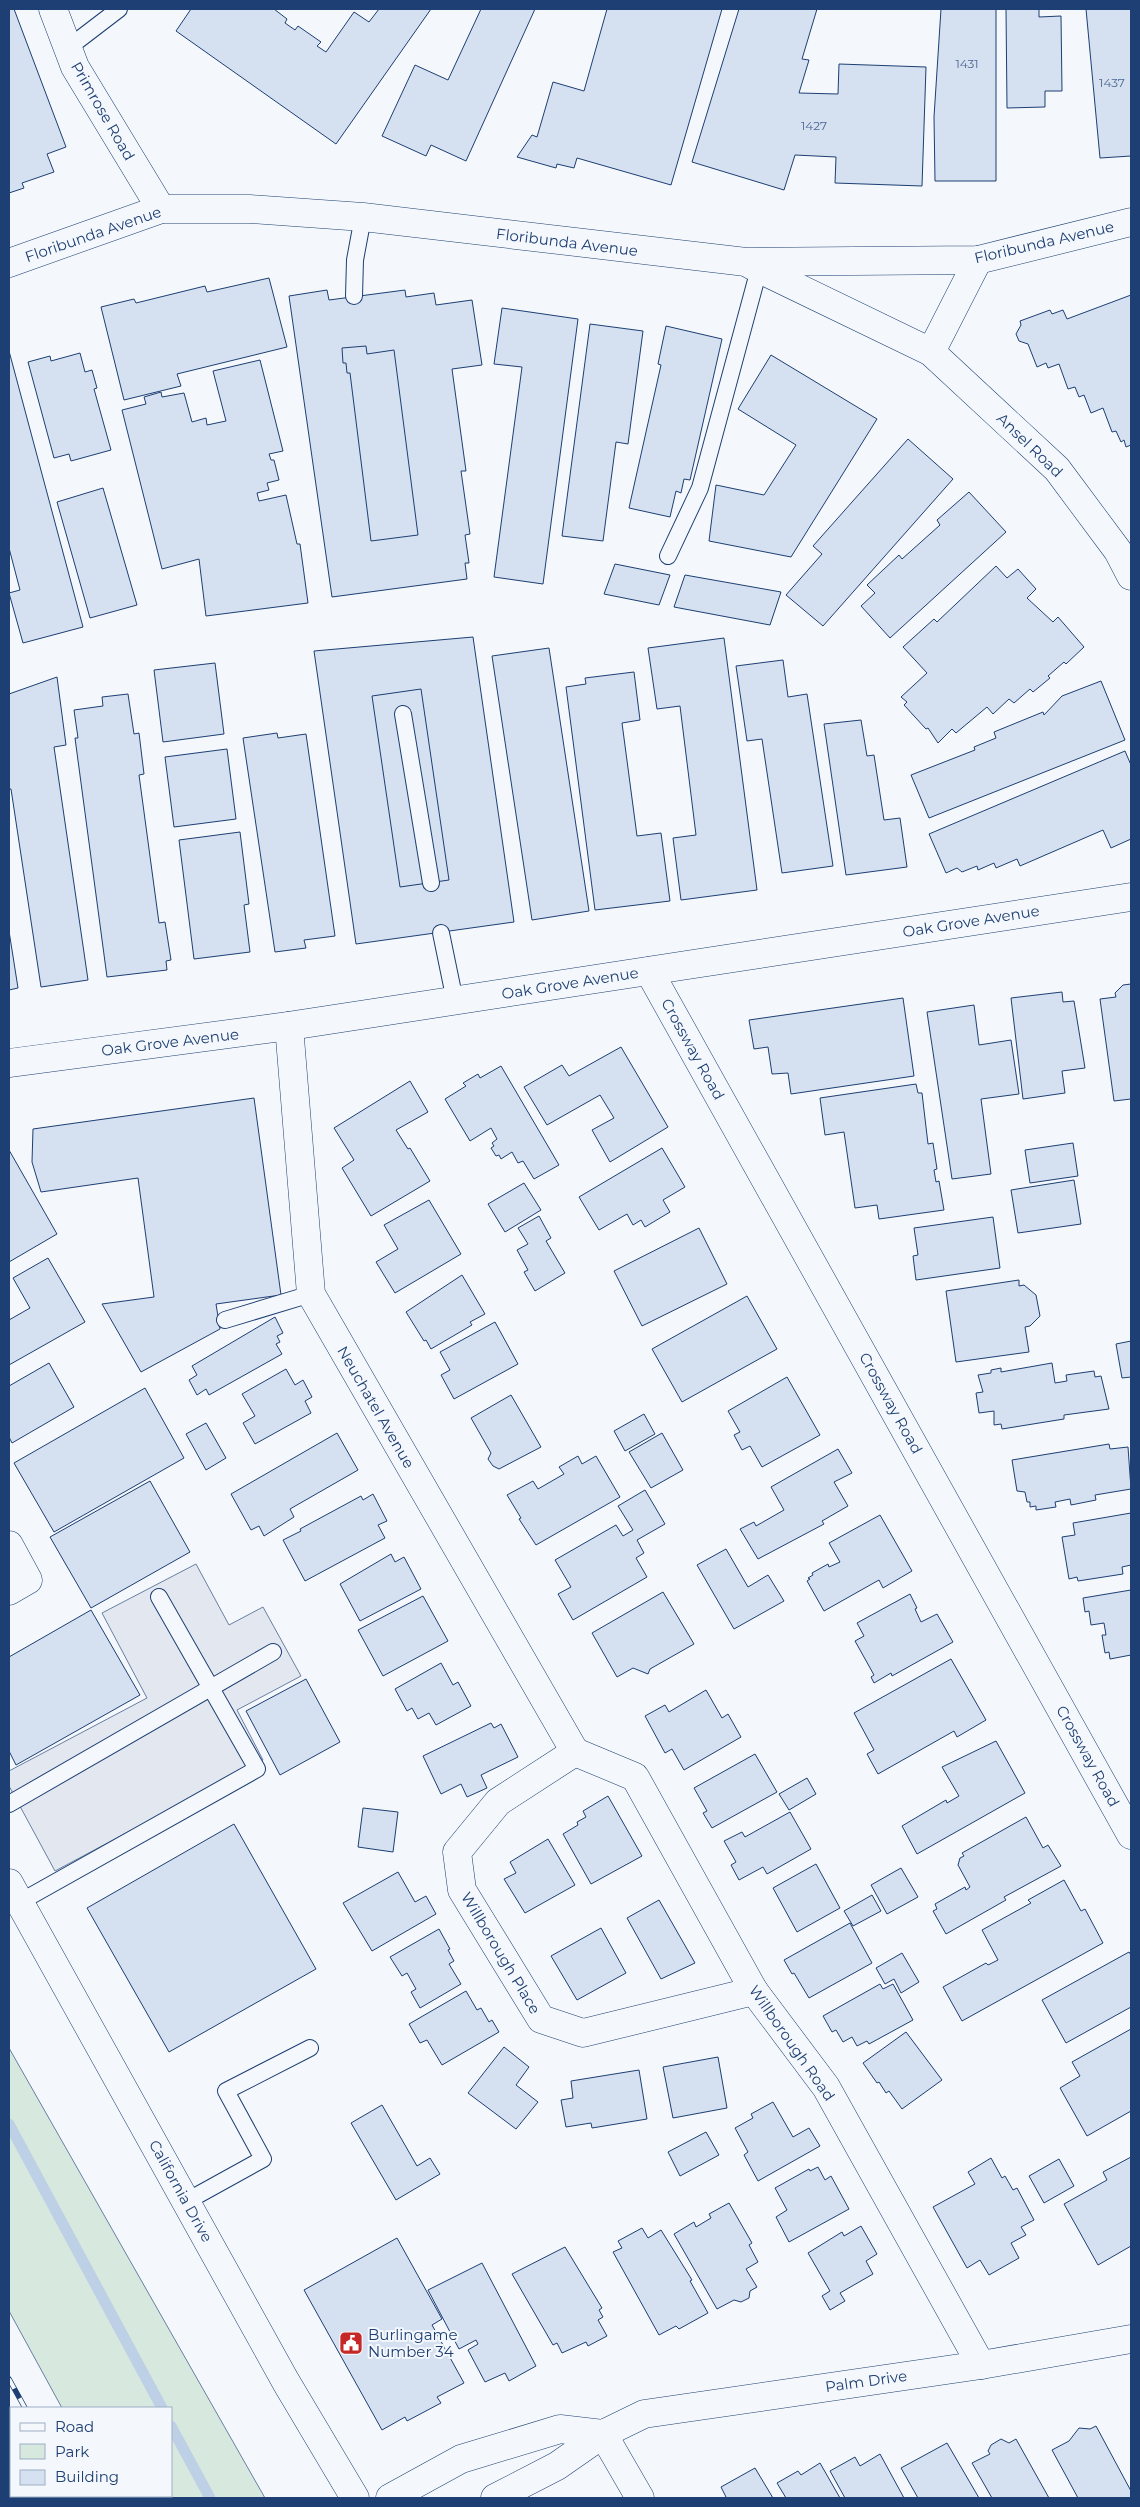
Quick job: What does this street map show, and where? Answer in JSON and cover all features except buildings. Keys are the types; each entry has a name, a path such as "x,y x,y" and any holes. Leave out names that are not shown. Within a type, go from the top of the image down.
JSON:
{"street":[{"name":"Primrose Road","path":"53,9 75,67 161,210"},
{"name":"Floribunda Avenue","path":"9,263 161,210 250,209 363,217 752,266 978,260 1131,222"},
{"path":"931,352 978,260"},
{"name":"Ansel Road","path":"752,266 931,352 1058,469 1118,551 1131,576"},
{"name":"Oak Grove Avenue","path":"9,1063 289,1026 1131,897"},
{"name":"Crossway Road","path":"649,971 1131,1835"},
{"name":"Neuchatel Avenue","path":"289,1026 311,1294 575,1752"},
{"path":"9,1545 28,1580 9,1591"},
{"name":"Willborough Road","path":"575,1752 635,1777 754,1991 826,2087 982,2365"},
{"name":"Willborough Place","path":"575,1752 498,1802 457,1852 462,1890 541,2019 583,2033 754,1991"},
{"name":"California Drive","path":"14,1892 286,2382 355,2498"},
{"name":"Palm Drive","path":"495,2498 557,2466 603,2434 644,2414 982,2365 1131,2339"},
{"path":"390,2498 461,2459 560,2429 603,2434 640,2498"}],"lane":[{"path":"68,48 119,9"},
{"path":"354,296 355,260 363,217"},
{"path":"668,556 700,488 752,266"},
{"path":"403,714 431,883"},
{"path":"441,933 455,1001"},
{"path":"225,1320 311,1294"},
{"path":"14,1892 258,1769 159,1597"},
{"path":"9,1804 210,1686 273,1652"},
{"path":"187,2201 263,2159 226,2091 310,2048"}],"green space":[{"path":"9,2048 265,2498 112,2498 172,2497 172,2407 61,2407 9,2311"}],"shaded area":[{"path":"196,1564 229,1625 263,1607 301,1676 237,1710 263,1760 55,1871 9,1786 9,1771 147,1698 102,1613"}],"waterway":[{"path":"9,2124 161,2407"},
{"path":"172,2428 210,2498"}],"railway":[{"path":"9,2379 24,2407"}],"place":[{"name":"Burlingame Number 34","path":"351,2343"}]}
